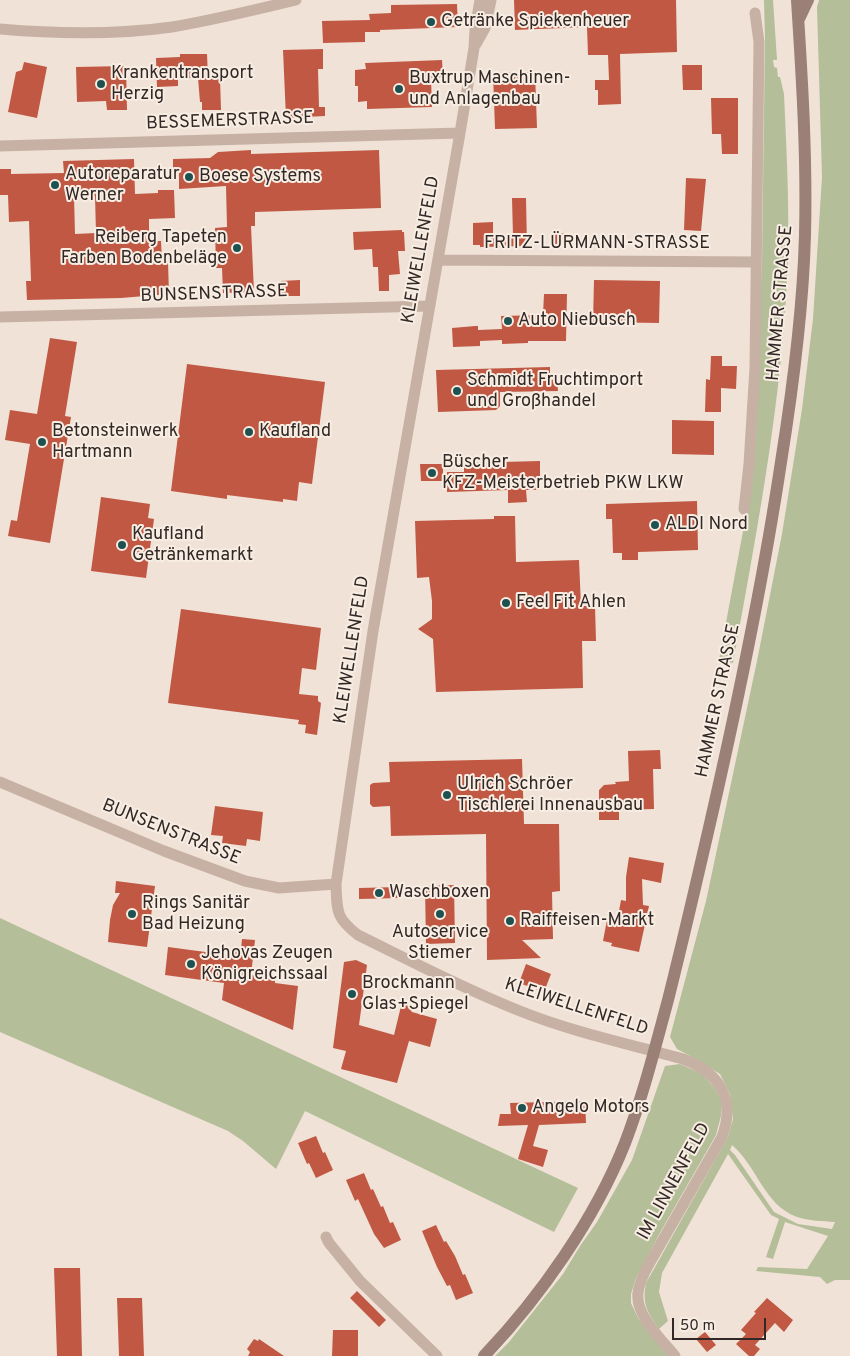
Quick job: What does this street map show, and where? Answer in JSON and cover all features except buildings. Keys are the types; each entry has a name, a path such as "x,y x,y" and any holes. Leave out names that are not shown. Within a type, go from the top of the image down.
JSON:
{"main road":[{"name":"HAMMER STRASSE","path":"484,1356 530,1304 574,1242 601,1194 624,1146 655,1051 689,915 729,739 774,511 800,316 805,238 805,179 797,0"},
{"path":"798,21 808,0"}],"street":[{"path":"0,29 80,33 126,32 172,27 254,11 296,0"},
{"name":"KLEIWELLENFELD","path":"480,0 460,133 373,630 336,884 337,906 343,923 358,935 520,1011 580,1031 655,1051"},
{"name":"KLEIWELLENFELD","path":"474,48 485,28 491,0"},
{"path":"744,508 753,414 759,42 755,13"},
{"name":"BESSEMERSTRASSE","path":"0,146 460,133"},
{"name":"FRITZ-LÜRMANN-STRASSE","path":"438,260 756,262"},
{"name":"BUNSENSTRASSE","path":"0,317 429,306"},
{"name":"BUNSENSTRASSE","path":"0,782 164,850 245,881 279,888 336,884"},
{"name":"IM LINNENFELD","path":"655,1051 691,1062 716,1079 725,1095 727,1115 722,1137 649,1264 638,1289 638,1305 642,1314 674,1356"},
{"path":"326,1237 360,1281 437,1356"}],"green space":[{"path":"764,0 773,0 777,60 773,60 784,94 788,197 787,273 782,345 772,436 733,663 719,660 752,483 762,262"},
{"path":"819,0 850,0 850,1280 835,1280 827,1284 820,1277 756,1271 758,1267 807,1269 828,1236 785,1222 773,1259 766,1257 779,1219 771,1215 728,1154 662,1273 659,1292 668,1321 659,1329 646,1308 646,1283 728,1137 733,1119 730,1094 720,1074 677,1049 670,1037 706,901 757,661 782,534 802,409 813,319 822,177 817,7","holes":["732,1145 741,1154 776,1204 797,1217 835,1222 832,1229 798,1224 774,1212 730,1150"]},
{"path":"0,918 578,1188 554,1232 305,1111 276,1169 228,1131 0,1032"},
{"path":"680,1064 702,1074 715,1088 722,1102 721,1116 716,1135 661,1231 636,1278 631,1294 631,1303 638,1318 668,1356 495,1356 509,1342 563,1274 597,1222 632,1160 665,1066"}],"place":[{"name":"Getränke Spiekenheuer","path":"431,22"},
{"name":"Krankentransport Herzig","path":"101,84"},
{"name":"Buxtrup Maschinen- und Anlagenbau","path":"399,89"},
{"name":"Boese Systems","path":"189,177"},
{"name":"Autoreparatur Werner","path":"55,185"},
{"name":"Reiberg Tapeten Farben Bodenbeläge","path":"237,248"},
{"name":"Auto Niebusch","path":"508,321"},
{"name":"Schmidt Fruchtimport und Großhandel","path":"457,391"},
{"name":"Kaufland","path":"249,432"},
{"name":"Betonsteinwerk Hartmann","path":"42,442"},
{"name":"Büscher KFZ-Meisterbetrieb PKW LKW","path":"432,473"},
{"name":"ALDI Nord","path":"655,525"},
{"name":"Kaufland Getränkemarkt","path":"122,545"},
{"name":"Feel Fit Ahlen","path":"506,603"},
{"name":"Ulrich Schröer Tischlerei Innenausbau","path":"447,795"},
{"name":"Waschboxen","path":"379,893"},
{"name":"Rings Sanitär Bad Heizung","path":"132,914"},
{"name":"Autoservice Stiemer","path":"440,914"},
{"name":"Raiffeisen-Markt","path":"510,921"},
{"name":"Jehovas Zeugen Königreichssaal","path":"191,964"},
{"name":"Brockmann Glas+Spiegel","path":"352,994"},
{"name":"Angelo Motors","path":"522,1108"}]}
